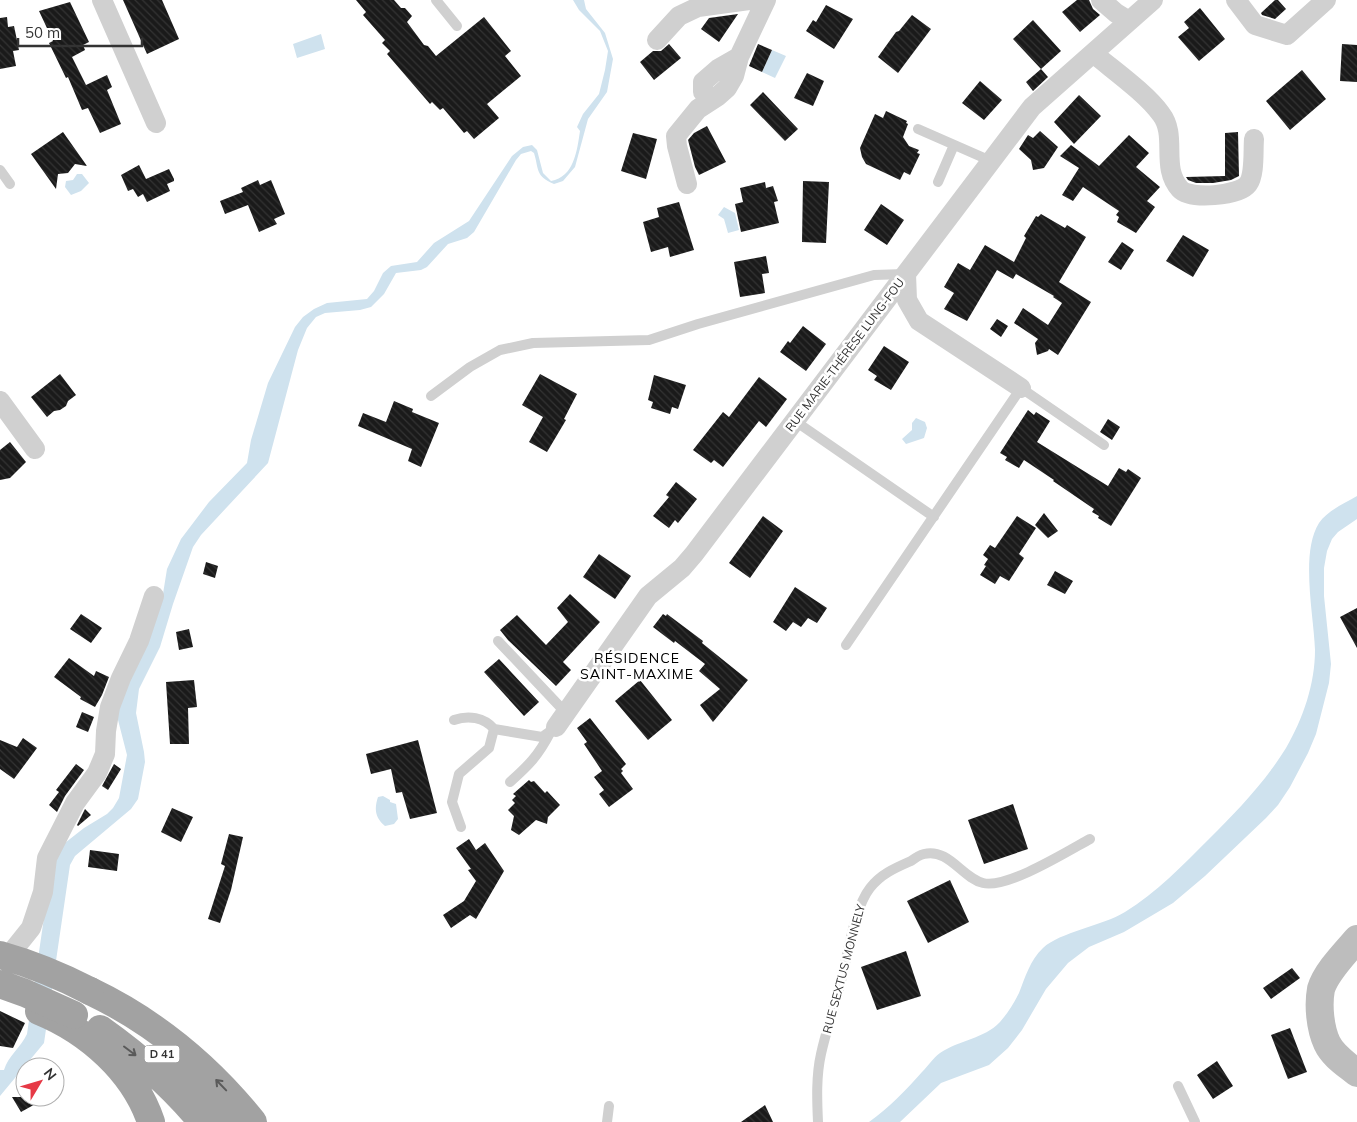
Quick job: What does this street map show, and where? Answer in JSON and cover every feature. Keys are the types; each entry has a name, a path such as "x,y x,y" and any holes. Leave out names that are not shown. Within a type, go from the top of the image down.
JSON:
{"highway":[{"name":"D 41","path":"5,956 79,1008 96,1026 137,1057 162,1079 202,1122"},
{"name":"D 41","path":"0,984 79,1008 140,1036 192,1081 227,1122"},
{"path":"0,997 50,1015 79,1008 118,1004 176,1043 232,1096 253,1122"},
{"path":"79,1008 99,1048 131,1082 143,1102 151,1122"}],"main road":[{"path":"1357,939 1334,966 1321,988 1320,1014 1327,1043 1341,1060 1357,1073"}],"street":[{"path":"102,0 156,123"},
{"path":"657,40 679,16 698,8 749,0"},
{"path":"687,184 676,136 698,109 727,88 734,76 739,57 766,0"},
{"path":"1101,0 1129,21"},
{"name":"RUE MARIE-THÉRÈSE LUNG-FOU","path":"558,724 648,596 682,568 694,554 1032,107 1153,0"},
{"path":"1236,0 1255,25 1288,35 1326,0"},
{"path":"1093,53 1152,103 1168,124 1169,164 1176,182 1186,194 1199,196 1234,192 1247,186 1252,175 1254,140"},
{"path":"906,274 907,300 919,321 1021,388"},
{"path":"0,401 35,449"},
{"path":"5,956 31,928 43,892 47,858 75,803 97,773 105,754 110,707 138,641 154,596"}],"lane":[{"path":"436,0 457,26"},
{"path":"918,129 991,161"},
{"path":"938,182 954,145"},
{"path":"0,170 10,184"},
{"path":"432,396 470,367 500,350 533,343 649,340 698,324 874,275 906,274"},
{"path":"846,645 1021,388 1104,445"},
{"path":"795,421 934,517"},
{"path":"498,641 558,724"},
{"path":"454,720 464,716 487,721 494,729 542,737 558,724"},
{"path":"510,782 539,754 558,724"},
{"path":"461,827 452,802 459,774 489,748 494,729"},
{"name":"RUE SEXTUS MONNELY","path":"818,1122 817,1087 821,1055 854,924 865,895 870,888 884,874 924,854 936,854 945,857 983,883 1002,882 1047,863 1090,839"},
{"path":"1178,1086 1195,1122"},
{"path":"607,1122 609,1106"}],"water":[{"path":"573,0 584,0 586,9 605,33 613,59 607,92 588,119 575,167 563,181 554,184 544,178 539,172 534,153 531,151 521,154 474,232 467,238 448,244 427,267 421,270 396,273 384,294 371,307 360,310 325,313 316,317 307,328 298,350 268,463 201,535 193,547 160,647 139,689 136,713 145,762 138,799 131,809 75,856 70,865 44,1043 32,1057 15,1057 15,1078 0,1096 0,1070 4,1070 8,1060 27,1034 52,863 61,846 84,828 107,814 119,798 127,755 117,716 116,702 162,600 167,569 181,539 209,502 247,463 251,440 268,383 295,327 303,317 327,303 367,299 374,291 383,273 391,266 417,262 434,243 469,221 512,156 523,147 532,145 537,150 543,173 551,181 559,179 569,169 576,155 580,131 577,127 583,114 599,94 608,51 600,31 579,10"},
{"path":"321,34 325,49 297,58 293,44"},
{"path":"772,50 786,56 775,78 762,72"},
{"path":"77,174 82,174 89,183 81,191 71,195 65,187 66,181 73,180"},
{"path":"724,207 735,213 739,230 728,233 724,219 718,215"},
{"path":"916,418 925,422 927,428 924,438 906,444 902,439 912,430 912,423"},
{"path":"1357,496 1357,519 1338,532 1332,539 1327,551 1324,568 1324,596 1331,664 1329,683 1316,734 1290,787 1278,805 1205,876 1173,903 1124,932 1089,947 1068,963 1046,989 1022,1030 1008,1048 989,1065 941,1083 900,1122 869,1122 897,1098 940,1053 987,1032 1000,1022 1017,997 1031,964 1043,948 1050,942 1070,933 1116,917 1148,896 1179,869 1250,796 1269,773 1286,748 1298,725 1307,701 1313,676 1315,650 1309,567 1313,536 1322,519 1336,508"},
{"path":"383,796 396,804 398,819 394,824 385,826 377,816 378,797"}],"building":[{"path":"123,0 162,0 179,39 147,54"},
{"path":"356,0 394,0 412,16 407,22 424,45 428,46 436,56 484,17 511,51 505,56 521,76 487,104 499,118 474,139 467,131 464,133 443,108 440,110 432,102 430,104 387,54 390,51 382,43 385,40 363,15 366,12"},
{"path":"1077,0 1089,0 1093,9 1100,15 1080,32 1062,12"},
{"path":"1275,0 1278,0 1286,9 1275,19 1262,15 1261,13"},
{"path":"70,2 89,42 83,45 85,50 72,57 86,85 107,75 112,87 107,90 121,124 100,133 88,108 82,110 68,77 66,78 49,43 53,41 39,11"},
{"path":"826,5 853,19 834,49 806,31 813,20 816,22"},
{"path":"1200,8 1225,39 1199,61 1178,37 1189,28 1184,22"},
{"path":"738,14 719,42 701,29 709,18"},
{"path":"912,15 931,29 898,73 878,57 896,32"},
{"path":"7,17 8,27 14,26 19,50 13,51 16,66 0,69 0,18"},
{"path":"1033,20 1061,51 1041,69 1013,39"},
{"path":"669,44 681,58 654,80 640,62 653,51 661,51"},
{"path":"758,44 772,50 762,72 749,66"},
{"path":"1342,44 1357,45 1357,82 1340,81"},
{"path":"1041,69 1048,77 1033,91 1026,82"},
{"path":"1302,70 1326,99 1290,130 1266,101"},
{"path":"807,73 824,81 813,106 794,98"},
{"path":"980,81 1002,100 984,120 962,103"},
{"path":"763,92 798,129 785,141 750,105"},
{"path":"1079,95 1101,116 1074,144 1054,122"},
{"path":"886,111 907,121 906,123 908,124 903,137 909,146 919,150 917,153 920,154 910,175 904,172 900,180 866,164 860,148 875,114 883,118"},
{"path":"707,126 726,162 699,175 688,140 694,133"},
{"path":"1040,131 1058,147 1044,168 1033,170 1031,160 1019,149 1028,135 1033,138"},
{"path":"63,132 87,166 75,164 68,173 58,174 56,189 31,154"},
{"path":"1238,132 1239,176 1231,180 1213,183 1196,183 1188,180 1186,177 1225,176 1225,133"},
{"path":"633,133 657,139 646,179 621,171"},
{"path":"1129,135 1149,153 1136,167 1160,187 1147,201 1155,207 1136,233 1117,222 1119,217 1116,215 1119,211 1083,187 1073,201 1062,195 1079,168 1060,156 1071,145 1099,166"},
{"path":"139,165 146,179 169,169 174,179 174,181 167,184 170,191 147,202 143,194 138,197 133,189 128,191 121,175"},
{"path":"258,180 260,185 271,180 285,214 274,219 277,224 259,232 248,205 225,214 220,201 243,192 241,188"},
{"path":"803,181 829,182 826,243 802,242"},
{"path":"765,182 766,188 773,186 778,201 774,202 779,223 741,232 735,204 743,202 740,188"},
{"path":"679,202 694,250 670,257 668,247 651,252 643,222 659,217 657,208"},
{"path":"881,204 904,220 887,245 864,230"},
{"path":"1041,214 1065,228 1067,225 1086,237 1059,282 1091,302 1058,355 1049,349 1037,355 1035,343 1038,339 1014,323 1023,308 1048,325 1062,303 1054,296 1016,274 1013,279 997,270 967,321 944,309 954,293 944,287 958,263 970,270 985,245 1014,262 1026,238 1024,236 1036,216 1038,217"},
{"path":"1183,235 1209,250 1193,277 1166,261"},
{"path":"1122,242 1134,250 1121,270 1108,262"},
{"path":"766,256 769,273 762,274 765,293 740,297 734,262"},
{"path":"997,319 1008,326 1001,337 990,329"},
{"path":"803,326 826,344 806,371 780,352 788,341 790,343"},
{"path":"884,346 909,362 891,390 874,380 877,376 868,370"},
{"path":"60,374 76,395 68,401 66,406 54,411 47,417 31,397"},
{"path":"540,374 577,394 564,419 566,420 547,452 529,442 543,417 522,405"},
{"path":"654,375 686,385 678,409 672,407 670,414 651,408 653,402 648,400"},
{"path":"759,377 787,399 766,427 759,421 723,467 714,460 711,463 693,450 723,412 729,417"},
{"path":"394,401 413,409 412,412 439,423 421,467 408,461 412,449 358,426 363,413 386,422"},
{"path":"1028,410 1034,415 1036,412 1050,421 1037,442 1108,486 1119,468 1126,472 1128,469 1141,478 1111,526 1092,512 1094,509 1024,460 1019,468 1005,460 1007,457 1000,453"},
{"path":"1108,419 1120,427 1112,440 1100,432"},
{"path":"10,442 26,462 10,478 0,480 0,450"},
{"path":"676,482 697,499 678,523 675,520 669,528 653,516 669,497 666,495"},
{"path":"1044,513 1058,531 1048,538 1035,525"},
{"path":"763,516 783,531 750,578 729,563"},
{"path":"1017,516 1036,528 1019,554 1024,558 1009,581 1000,576 995,584 980,575 988,559 983,555 990,545 995,548"},
{"path":"599,554 631,576 615,599 583,577"},
{"path":"206,562 218,566 215,578 203,574"},
{"path":"1055,571 1073,581 1065,594 1047,585"},
{"path":"795,587 827,608 817,623 808,618 801,627 793,622 786,631 773,622"},
{"path":"570,594 600,622 563,662 571,670 556,686 500,630 517,615 546,645 568,622 557,608"},
{"path":"1357,608 1357,648 1340,617"},
{"path":"81,614 102,628 91,643 70,629"},
{"path":"663,614 666,616 667,614 703,641 702,643 748,680 713,722 700,705 720,689 699,671 705,664 653,627"},
{"path":"189,629 193,647 179,650 176,632"},
{"path":"69,658 94,676 96,671 109,677 95,707 80,699 81,697 54,677"},
{"path":"499,659 539,702 524,716 484,672"},
{"path":"194,680 197,707 188,708 189,744 170,744 166,682"},
{"path":"640,680 672,720 648,740 615,701"},
{"path":"82,712 94,717 88,732 76,727"},
{"path":"590,718 626,764 621,769 623,771 621,773 633,789 609,807 599,794 604,790 594,777 602,771 584,744 587,742 577,728"},
{"path":"23,738 37,748 14,779 0,769 0,740 17,747"},
{"path":"418,740 437,813 410,819 402,792 396,793 391,769 371,774 366,754"},
{"path":"76,764 84,770 65,796 57,812 49,805 59,792 56,790"},
{"path":"114,764 121,769 108,790 102,786"},
{"path":"529,780 531,782 534,781 545,793 547,791 560,805 548,817 547,824 536,820 519,835 511,830 514,816 508,810 515,803 512,800 516,796 513,794"},
{"path":"1013,804 1028,849 984,864 968,820"},
{"path":"172,808 193,817 181,842 161,832"},
{"path":"85,809 91,815 78,826 77,825"},
{"path":"229,834 243,837 231,890 220,923 208,919 225,866 221,864"},
{"path":"469,839 476,850 485,843 504,871 476,919 470,915 451,928 443,915 464,901 476,881 468,870 471,869 456,848"},
{"path":"90,850 119,854 117,871 88,867"},
{"path":"950,880 969,922 928,943 907,901"},
{"path":"906,951 921,996 877,1010 861,967"},
{"path":"1292,968 1300,978 1271,999 1263,988"},
{"path":"0,1011 25,1023 13,1048 0,1046"},
{"path":"1290,1028 1307,1072 1288,1079 1271,1035"},
{"path":"1217,1061 1233,1086 1213,1099 1197,1075"},
{"path":"765,1105 773,1122 741,1122"},
{"path":"18,1107 30,1107 21,1112"}],"district":[{"name":"RÉSIDENCE SAINT-MAXIME","path":"637,666"}]}
